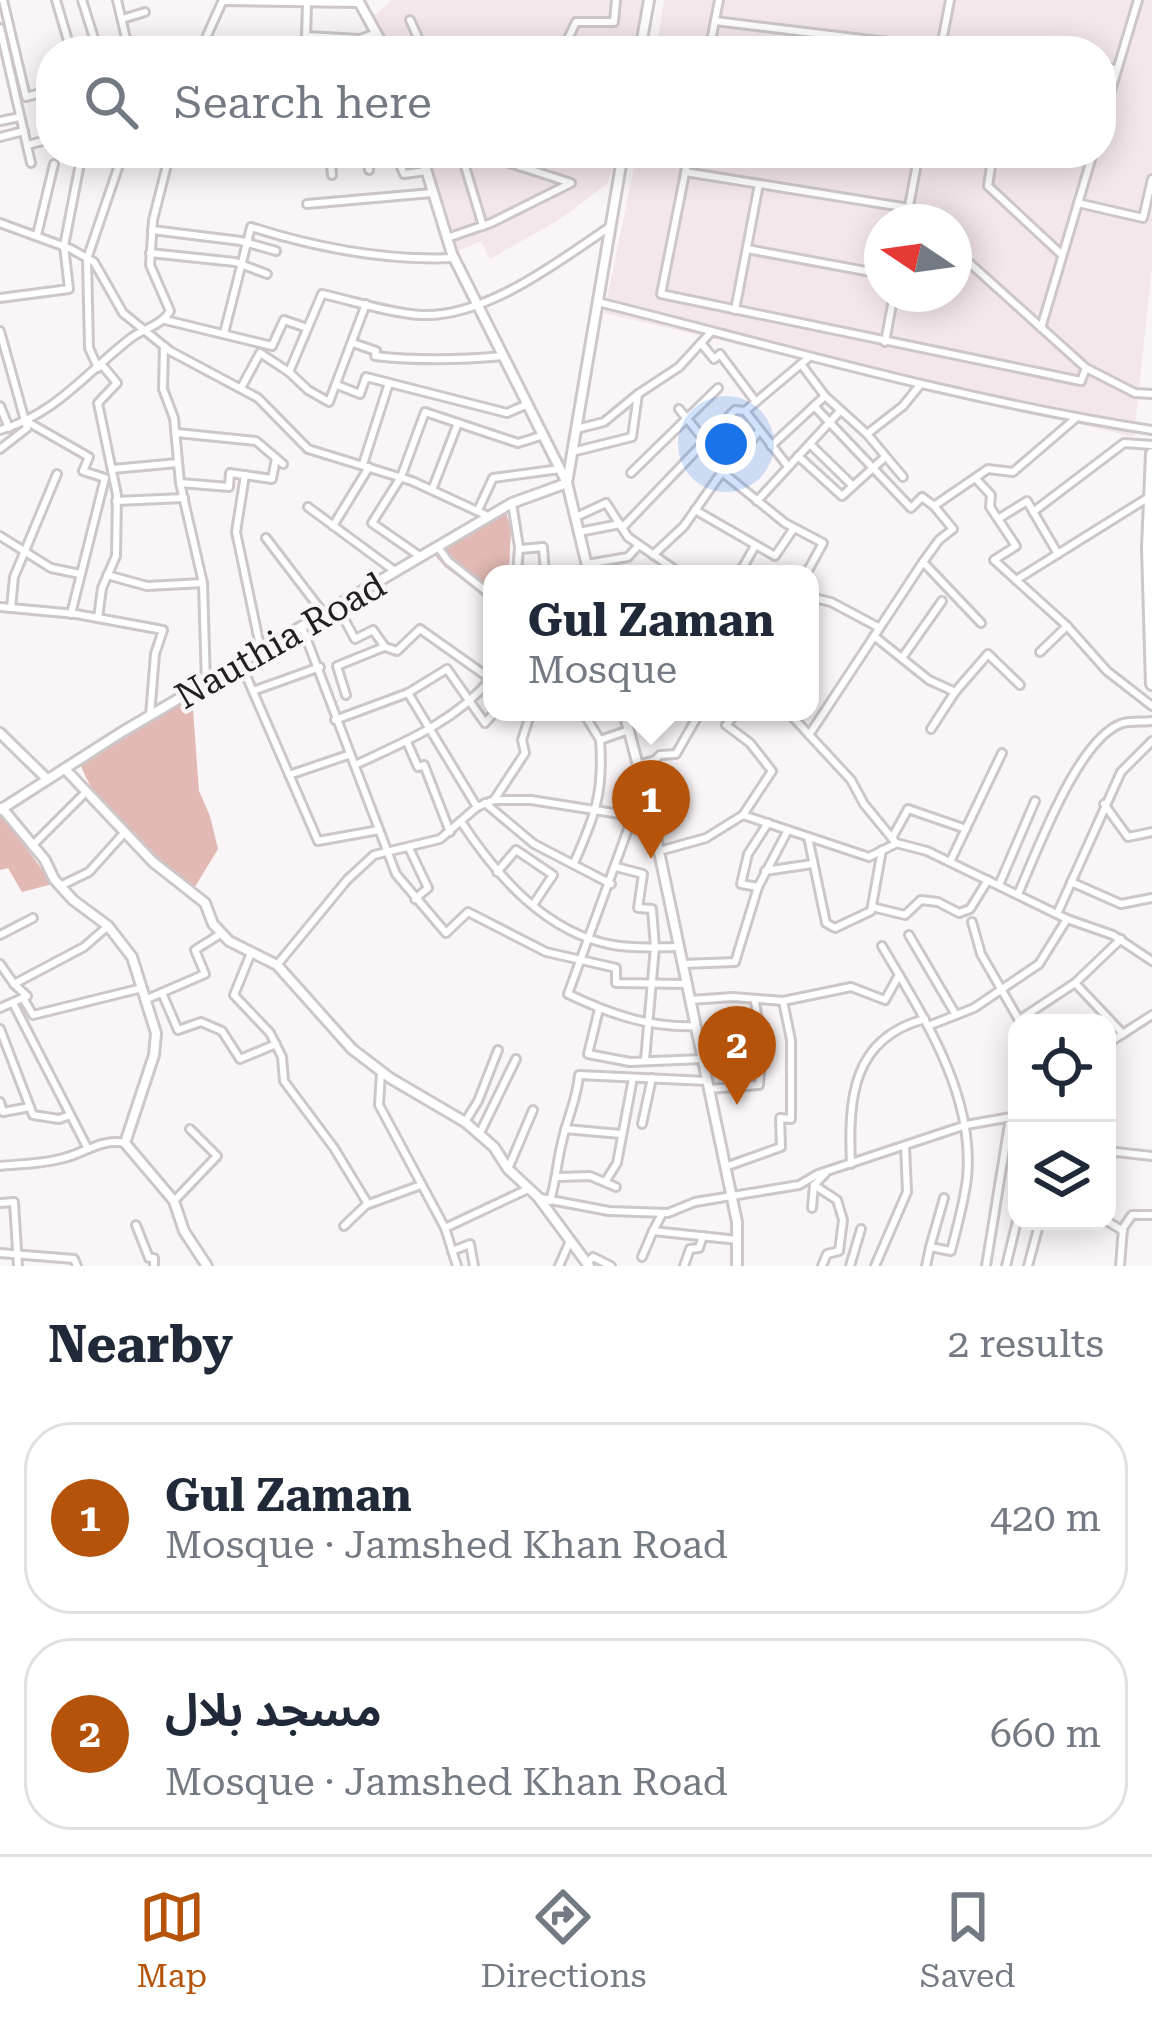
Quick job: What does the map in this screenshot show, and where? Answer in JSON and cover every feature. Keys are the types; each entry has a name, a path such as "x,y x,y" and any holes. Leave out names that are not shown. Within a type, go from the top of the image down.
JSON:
{"highway":[{"path":"1152,449 1148,497 1152,685"}],"street":[{"path":"3,0 26,97 36,94"},
{"path":"56,0 67,36"},
{"path":"82,0 93,36"},
{"path":"117,0 126,36"},
{"path":"207,36 223,0 358,2 378,36"},
{"path":"569,36 576,22 614,22 616,0"},
{"path":"643,36 649,0"},
{"path":"712,36 719,0"},
{"path":"943,36 950,0"},
{"path":"1116,72 1138,0"},
{"path":"306,36 307,3"},
{"path":"122,19 145,12"},
{"path":"410,20 417,36"},
{"path":"715,22 828,36"},
{"path":"0,32 31,163"},
{"path":"368,36 376,33"},
{"path":"0,76 10,74"},
{"path":"0,99 16,95"},
{"path":"0,121 20,117"},
{"path":"0,137 23,131"},
{"path":"27,145 36,143"},
{"path":"37,235 53,168"},
{"path":"0,298 69,289 64,246 79,168"},
{"path":"71,614 112,469 98,404 117,383 89,348 87,259 118,168"},
{"path":"0,406 4,429 26,421 64,397 144,330 165,320 170,311 154,280 150,253 166,168"},
{"path":"331,168 332,175"},
{"path":"401,168 404,174 426,171"},
{"path":"425,168 454,258 567,483 587,565"},
{"path":"466,168 483,226"},
{"path":"447,238 572,183 527,168"},
{"path":"567,483 621,168"},
{"path":"686,168 661,294 1082,382 1086,368"},
{"path":"910,204 916,168"},
{"path":"991,168 988,186 1063,255"},
{"path":"1041,328 1088,168"},
{"path":"685,172 884,204"},
{"path":"1078,203 1143,218 1152,179"},
{"path":"735,310 759,184"},
{"path":"307,204 432,193"},
{"path":"0,223 87,259 108,282 123,313 164,346 277,413 308,449 401,477 490,517"},
{"path":"289,372 322,294 418,315 450,314 478,307 611,226"},
{"path":"224,333 251,227 352,252 410,260 454,258"},
{"path":"152,230 247,242 276,251"},
{"path":"746,249 864,271"},
{"path":"150,253 241,264 267,274"},
{"path":"972,265 1086,368 1135,393 1152,394"},
{"path":"598,302 805,361 1152,430"},
{"path":"241,388 260,352 329,402 367,304"},
{"path":"885,342 891,312"},
{"path":"165,320 272,346 284,320 307,328"},
{"path":"0,331 27,428 0,449"},
{"path":"576,429 604,422 679,367 711,332"},
{"path":"352,343 376,352 375,356 392,358 450,361 502,356"},
{"path":"700,343 714,359 720,354 757,402"},
{"path":"164,346 163,389 177,433 180,483 203,583 206,684"},
{"path":"805,361 825,396 867,434 903,477"},
{"path":"579,532 621,526 735,410 746,411 805,361"},
{"path":"337,385 360,394 366,377 507,413 528,404"},
{"path":"333,526 366,465 389,383"},
{"path":"867,434 903,406 921,384"},
{"path":"631,473 718,388"},
{"path":"572,452 632,437 638,394"},
{"path":"771,446 825,396"},
{"path":"814,406 911,508 922,497 953,529 923,562 819,720"},
{"path":"679,409 706,442"},
{"path":"746,411 788,467"},
{"path":"757,501 840,411"},
{"path":"421,557 372,523 401,477 425,412 518,442 544,435"},
{"path":"934,506 988,469 1013,472 1076,418"},
{"path":"26,421 89,457 83,471 109,479"},
{"path":"433,490 458,423"},
{"path":"712,458 724,441 741,454 759,431"},
{"path":"177,433 256,441 279,461 272,479 230,473 229,487 180,483"},
{"path":"1033,512 1124,443 1152,449"},
{"path":"810,444 854,486"},
{"path":"798,456 842,496 884,458"},
{"path":"112,469 178,463"},
{"path":"478,510 493,478 560,469"},
{"path":"653,555 722,472 794,528 823,543 811,565"},
{"path":"10,608 14,578 57,474"},
{"path":"245,476 236,532 261,651"},
{"path":"975,478 991,495 990,507 1016,546 994,560 1067,626 1107,671 1152,706"},
{"path":"98,618 116,556 116,501 109,479"},
{"name":"Nauthia Road","path":"1,809 512,503 567,483"},
{"path":"1016,580 1148,497"},
{"path":"116,501 184,498"},
{"path":"998,519 1027,501 1058,554"},
{"path":"576,518 606,502 621,526 668,565"},
{"path":"512,503 518,565"},
{"path":"308,507 396,572"},
{"path":"695,510 775,556 794,528"},
{"path":"0,536 51,568 80,574"},
{"path":"266,538 324,614"},
{"path":"601,565 628,557 639,544"},
{"path":"744,565 755,545"},
{"path":"438,547 483,589"},
{"path":"519,549 543,547 544,565"},
{"path":"923,562 981,623"},
{"path":"107,575 147,586 203,583"},
{"path":"819,599 879,627"},
{"path":"902,658 942,601"},
{"path":"337,606 355,639 373,630 385,647 397,651 420,629 483,674"},
{"path":"0,607 163,630 155,653 150,716"},
{"path":"1040,652 1067,626"},
{"path":"302,627 396,874 446,933 468,912 546,952 616,968 616,983 687,984"},
{"path":"874,636 929,680 955,692"},
{"path":"346,694 337,666 385,647"},
{"path":"932,730 955,692 990,653 1020,685"},
{"path":"241,664 318,841 379,830"},
{"path":"253,691 320,667"},
{"path":"335,719 408,693 447,669 483,721"},
{"path":"355,765 429,731 483,688"},
{"path":"408,693 429,731 486,803 534,844 611,884"},
{"path":"278,965 347,880 374,855 450,832 486,803 525,753 522,740 529,721"},
{"path":"574,863 597,812 603,780 600,740 588,721"},
{"path":"626,721 652,819 725,1167 737,1266"},
{"path":"638,765 676,754 694,721"},
{"path":"659,851 706,838 742,815 772,771 750,743 726,725 729,721"},
{"path":"796,721 851,780 894,840 1121,939 1152,961"},
{"path":"809,735 818,721"},
{"path":"1018,894 1061,800 1095,743 1121,723 1152,721"},
{"path":"600,740 629,730"},
{"path":"0,749 4,736 46,778"},
{"path":"407,741 418,766 424,765 450,832"},
{"path":"1057,914 1121,772 1152,741"},
{"path":"950,862 1002,753"},
{"path":"290,775 348,755"},
{"path":"64,769 153,862 205,904 222,934 278,965 352,1049 465,1122 538,1197 588,1265 592,1257 611,1266"},
{"path":"32,846 86,791"},
{"path":"486,803 531,800 652,819"},
{"path":"999,885 1035,801"},
{"path":"1104,804 1128,836 1152,832"},
{"path":"1,809 60,886 108,926 132,957 156,1033 154,1055 125,1143"},
{"path":"742,815 868,857 894,840 908,809 966,829"},
{"path":"632,818 568,994 630,1020 650,1020 664,1028 696,1026"},
{"path":"462,823 497,872 555,922 613,945 679,947"},
{"path":"758,887 741,884 748,854 768,823"},
{"path":"682,964 735,962 758,887 788,830"},
{"path":"60,886 89,872 125,832"},
{"path":"808,837 826,923 835,928 871,911 882,850"},
{"path":"409,848 428,888 415,899"},
{"path":"497,872 516,850 553,875 533,905"},
{"path":"765,871 812,864"},
{"path":"616,867 643,874 638,908 652,909 655,947 646,1060"},
{"path":"872,907 905,915 921,900 938,902 958,913 970,910 988,880"},
{"path":"1070,883 1121,904 1152,898"},
{"path":"0,934 33,918"},
{"path":"851,1164 849,1121 870,1053 884,1034 956,1015 1001,990 1039,964 1067,919"},
{"path":"972,922 981,954 1015,1014"},
{"path":"14,984 84,947 108,926"},
{"path":"147,999 205,974 195,950 222,934"},
{"path":"909,935 956,1015"},
{"path":"1031,1014 1076,983 1121,939"},
{"path":"882,946 927,1023 966,1126 967,1178 951,1251 930,1247"},
{"path":"251,953 234,994 275,1044 282,1057 284,1081 368,1204"},
{"path":"0,964 26,996 0,1008"},
{"path":"690,1000 784,1001 851,987 884,1000 899,975"},
{"path":"1076,983 1123,1034"},
{"path":"23,998 33,1016 142,988"},
{"path":"161,993 178,1030 201,1022 222,1031 240,1060 275,1044"},
{"path":"550,1201 579,1075 759,1085 762,1047 755,1000"},
{"path":"725,1167 781,1147 780,1118 791,1119 791,1040 784,1001"},
{"path":"13,1003 88,1149"},
{"path":"599,1009 588,1054 630,1062 703,1059"},
{"path":"1116,1038 1152,1015"},
{"path":"0,1029 33,1115 58,1119 70,1115"},
{"path":"465,1122 497,1050"},
{"path":"479,1135 517,1059"},
{"path":"382,1072 379,1106 445,1228 457,1266"},
{"path":"605,1182 617,1163 633,1078"},
{"path":"642,1124 652,1078"},
{"path":"0,1102 3,1112 30,1107"},
{"path":"508,1169 532,1110"},
{"path":"538,1197 609,1211 663,1213 695,1202 799,1185 827,1171 966,1126 1008,1124"},
{"path":"174,1201 217,1156 190,1129"},
{"path":"566,1129 623,1134"},
{"path":"0,1166 52,1161 107,1139 125,1143 174,1201 184,1231 207,1266"},
{"path":"986,1266 1008,1140"},
{"path":"875,1266 907,1192 905,1146"},
{"path":"1116,1152 1152,1156"},
{"path":"1004,1162 1008,1163"},
{"path":"812,1208 814,1185 827,1171"},
{"path":"558,1177 590,1176 616,1187"},
{"path":"344,1226 368,1204 421,1184"},
{"path":"814,1185 837,1200 843,1220 839,1251 827,1254 822,1266"},
{"path":"445,1228 529,1188"},
{"path":"926,1266 944,1198"},
{"path":"0,1203 14,1202 18,1266"},
{"path":"642,1257 663,1213"},
{"path":"1120,1266 1123,1232 1132,1215 1152,1215"},
{"path":"136,1225 154,1266"},
{"path":"1116,1227 1123,1232"},
{"path":"850,1266 861,1229"},
{"path":"1006,1266 1015,1230"},
{"path":"1028,1266 1038,1230"},
{"path":"653,1232 737,1240"},
{"path":"684,1266 690,1249 699,1248 704,1236"},
{"path":"559,1266 570,1241"},
{"path":"452,1251 470,1244 474,1266"},
{"path":"0,1252 74,1259 77,1266"}],"shaded area":[{"path":"392,0 649,0 643,36 378,36 369,20"},
{"path":"664,0 1152,0 1152,266 1134,437 604,313 634,168 1116,168 1116,36 658,36"},
{"path":"426,168 621,168 620,175 611,172 608,183 562,218 490,259 481,241 452,254"},
{"path":"505,510 511,529 509,565 483,565 483,595 433,553"},
{"path":"192,696 199,791 218,849 193,890 114,818 80,764"},
{"path":"0,813 53,884 22,892 8,868 0,870"}],"place":[{"name":"Gul Zaman","path":"651,859"},
{"name":"مسجد بلال","path":"737,1105"}]}
